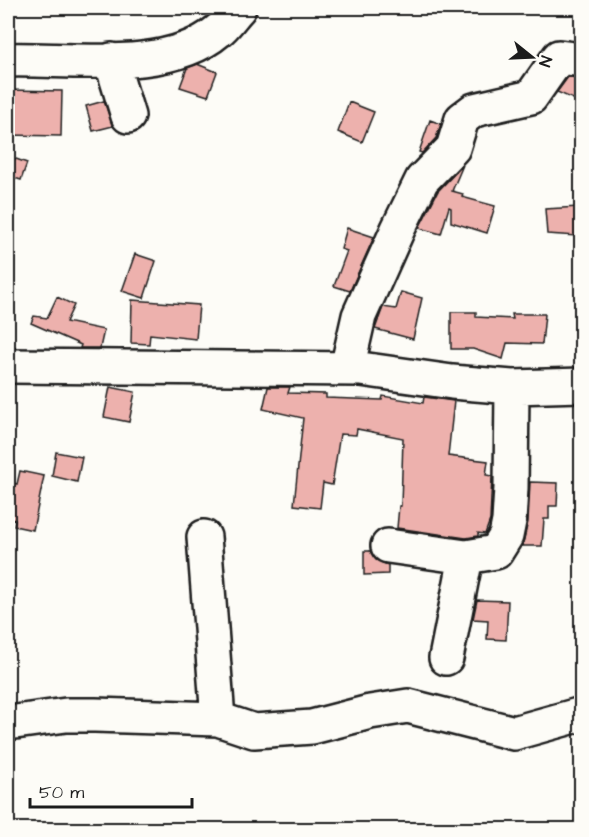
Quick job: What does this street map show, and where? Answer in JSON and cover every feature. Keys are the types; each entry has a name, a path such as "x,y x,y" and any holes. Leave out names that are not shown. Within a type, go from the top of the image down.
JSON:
{"street":[{"path":"8,60 148,59 188,50 217,32 239,8"},
{"path":"347,369 359,316 398,229 422,180 453,148 462,119 474,110 531,97 560,57 582,60"},
{"path":"111,60 128,116"},
{"path":"8,366 361,369 452,382 512,387 582,385"},
{"path":"388,546 466,557 496,552 506,536 511,488 512,387"},
{"path":"204,537 218,719"},
{"path":"446,658 466,557"},
{"path":"8,723 66,715 218,719 254,731 312,727 370,712 408,706 514,732 582,714"}],"building":[{"path":"197,64 217,72 208,96 180,87 187,68"},
{"path":"568,77 582,78 582,90 578,101 557,92"},
{"path":"8,90 62,91 61,136 8,135"},
{"path":"104,101 113,126 93,131 86,106"},
{"path":"349,102 374,112 362,142 338,132"},
{"path":"430,120 441,124 436,138 422,153 419,152"},
{"path":"8,156 27,163 21,180 8,176"},
{"path":"463,165 452,191 463,194 462,197 495,206 487,233 451,222 451,208 449,207 441,234 419,228 438,191"},
{"path":"579,207 577,236 547,234 545,209"},
{"path":"347,228 374,237 350,291 334,286 347,251 341,249"},
{"path":"135,254 156,261 144,298 122,291"},
{"path":"401,292 422,298 413,339 375,329 383,307 396,309"},
{"path":"57,297 74,305 66,322 104,330 100,348 80,348 81,345 31,323 34,316 47,318"},
{"path":"132,300 199,305 196,339 150,334 149,344 131,343"},
{"path":"451,312 476,312 476,317 513,319 512,314 545,314 542,344 507,343 503,359 473,349 451,349"},
{"path":"110,387 135,392 129,422 104,417"},
{"path":"268,387 290,387 288,393 326,394 326,398 382,400 383,396 423,403 424,397 454,401 448,456 488,461 486,475 492,476 490,520 485,534 478,533 478,536 466,538 397,528 399,506 401,506 403,438 357,429 356,435 340,434 332,485 323,483 320,508 294,505 303,418 263,409"},
{"path":"56,452 82,457 77,482 52,476"},
{"path":"20,471 44,476 33,530 14,526 15,520 8,518 8,482 17,484"},
{"path":"530,482 558,483 557,506 549,506 549,519 544,519 542,546 522,546 528,522"},
{"path":"364,551 370,551 376,560 388,565 388,574 364,575"},
{"path":"477,600 508,601 506,640 487,639 488,620 473,619"}]}
